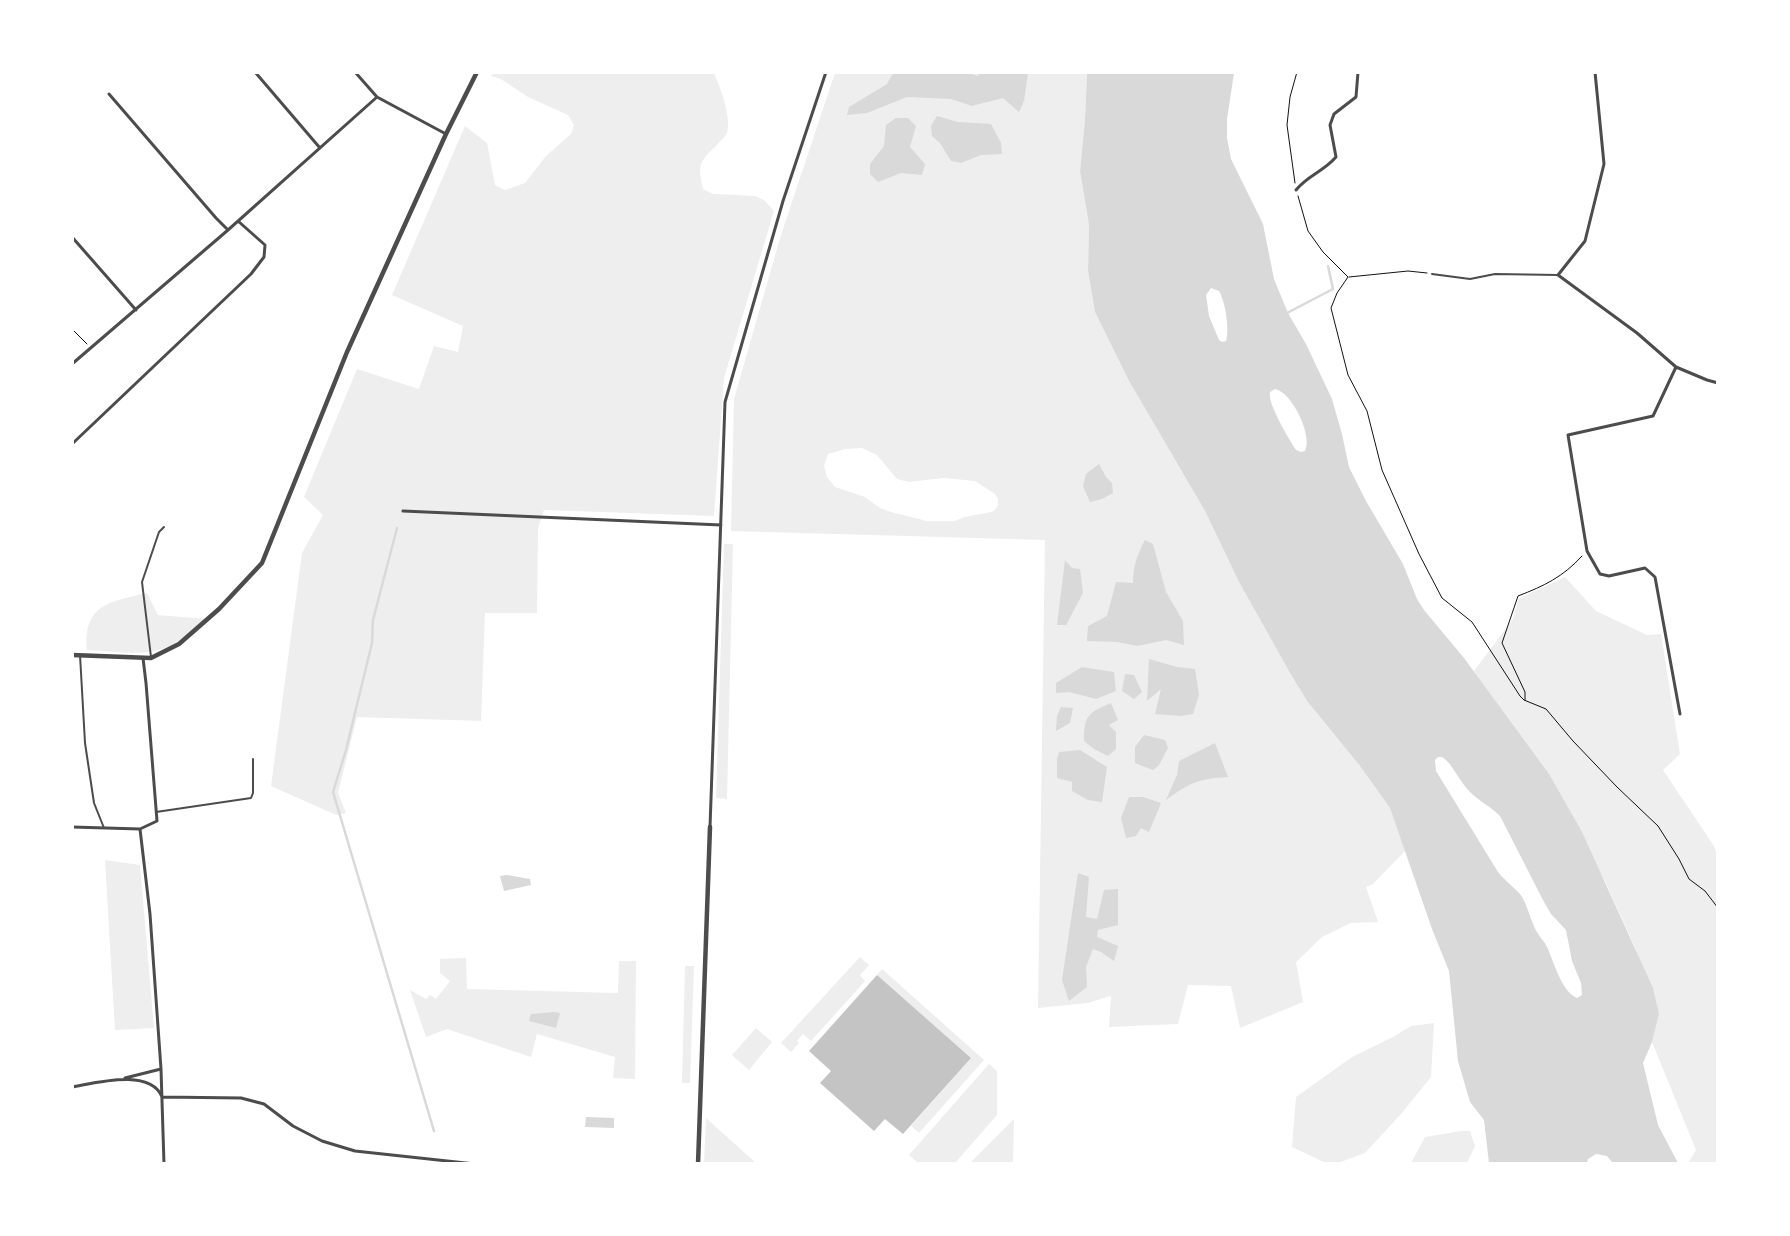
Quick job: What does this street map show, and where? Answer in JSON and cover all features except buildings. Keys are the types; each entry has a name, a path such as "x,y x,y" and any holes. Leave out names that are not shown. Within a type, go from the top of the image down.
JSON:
{"street":[{"path":"255,72 320,148"},
{"path":"354,72 377,97 446,134"},
{"path":"72,655 151,658 179,644 219,608 262,563 347,352 446,134 477,72"},
{"path":"698,1164 725,402 783,201 826,72"},
{"path":"1296,190 1303,181 1328,166 1336,156 1330,125 1334,114 1356,98 1358,72"},
{"path":"1595,72 1604,164 1585,241 1558,275 1637,333 1676,367 1718,383"},
{"path":"109,94 228,230"},
{"path":"72,364 228,230 377,97"},
{"path":"72,444 251,274 264,257 265,245 238,221"},
{"path":"72,236 136,310"},
{"path":"1676,367 1653,416 1568,435 1587,551 1600,574 1609,576 1645,568 1655,577 1680,714"},
{"path":"403,511 721,525"},
{"path":"72,827 140,829 156,821 143,658"},
{"path":"140,829 150,914 161,1069 164,1164"},
{"path":"72,1087 161,1069"},
{"path":"122,1078 149,1084 159,1090 162,1097"},
{"path":"162,1097 241,1098 264,1104 293,1126 322,1141 355,1151 475,1164"}],"lane":[{"path":"1432,274 1470,279 1495,274 1558,275"},
{"path":"151,658 142,582 159,532 164,526"},
{"path":"80,655 85,742 94,803 104,828"},
{"path":"156,812 251,798 253,793 253,759"}],"path":[{"path":"1297,72 1290,97 1287,125 1296,190 1308,231 1323,252 1348,277"},
{"path":"1432,274 1408,271 1348,277 1330,308 1348,375 1367,411 1382,470 1419,554 1442,598 1472,622 1520,696 1524,700 1546,709 1617,788 1658,826 1679,859 1688,879 1705,892 1718,908"},
{"path":"72,329 91,348"},
{"path":"1524,700 1525,692 1502,643 1518,596 1544,586 1572,567 1587,551"}],"shaded area":[{"path":"494,72 714,73 725,103 728,127 727,133 701,164 700,174 703,189 713,194 755,196 764,200 774,211 724,378 714,516 544,510 538,528 537,613 485,613 481,721 357,717 338,793 346,813 336,815 271,786 302,553 323,515 304,497 357,369 419,389 434,346 458,352 463,326 392,295 465,126 487,143 495,185 505,190 525,183 546,156 571,134 574,125 568,115 528,97 501,79 491,76"},
{"path":"966,72 978,76 979,73 1028,73 1024,101 1019,112 1003,98 972,106 951,99 907,97 867,113 847,115 849,107 887,84 893,73"},
{"path":"835,73 1087,73 1080,171 1089,225 1088,271 1095,312 1129,381 1205,511 1239,582 1290,673 1307,701 1360,766 1390,808 1406,850 1373,884 1366,887 1378,922 1351,923 1322,937 1296,962 1303,1002 1240,1028 1231,986 1188,985 1178,1024 1109,1027 1111,996 1088,1003 1038,1008 1045,540 731,531 734,399 780,238","holes":["862,448 877,455 897,479 909,482 944,478 975,481 995,494 998,499 998,505 991,512 964,517 955,521 927,521 880,508 865,497 835,487 827,477 824,466 828,454 845,449"]},
{"path":"1087,73 1234,73 1227,119 1227,138 1231,159 1263,224 1274,279 1288,313 1306,344 1332,399 1349,467 1366,501 1403,564 1417,599 1424,610 1464,658 1549,774 1582,832 1653,988 1659,1014 1652,1042 1643,1063 1658,1125 1678,1163 1613,1163 1607,1156 1596,1154 1588,1159 1587,1163 1489,1163 1484,1120 1470,1102 1458,1061 1449,971 1432,929 1390,808 1360,766 1307,701 1290,673 1239,582 1205,511 1129,381 1095,312 1088,271 1089,225 1080,171","holes":["1211,288 1219,291 1225,308 1227,336 1226,341 1222,342 1219,340 1209,316 1206,295","1275,389 1281,392 1294,406 1304,426 1307,444 1305,451 1296,450 1275,412 1270,392","1438,757 1446,760 1470,792 1500,816 1544,902 1551,914 1566,930 1572,961 1581,983 1582,995 1577,998 1563,984 1547,946 1535,929 1526,905 1517,891 1498,872 1436,771 1435,760"]},
{"path":"937,116 958,122 991,124 1001,143 1002,154 981,155 961,163 951,161 940,143 932,136 931,126"},
{"path":"896,118 908,118 916,126 910,147 925,164 922,175 901,173 878,182 870,174 870,164 884,146 886,125"},
{"path":"1099,464 1106,477 1112,483 1113,493 1102,499 1090,502 1083,486 1086,474"},
{"path":"1145,540 1153,544 1166,592 1183,621 1184,645 1166,640 1137,646 1117,642 1087,641 1088,626 1107,616 1116,582 1133,583 1136,561"},
{"path":"724,544 733,544 727,799 716,798"},
{"path":"1065,560 1072,568 1080,569 1083,593 1066,625 1057,625"},
{"path":"1565,577 1596,611 1647,635 1661,634 1680,754 1663,770 1714,846 1717,855 1717,1163 1688,1163 1696,1150 1652,1042 1659,1014 1634,945 1604,879 1474,671 1513,619 1518,599"},
{"path":"147,593 158,615 207,619 172,645 162,649 141,653 87,650 87,634 90,623 102,607 122,599"},
{"path":"1149,659 1177,667 1195,669 1199,695 1193,714 1180,716 1155,714 1161,689 1147,701"},
{"path":"1082,667 1114,672 1116,691 1096,699 1069,692 1056,693 1056,683"},
{"path":"1125,674 1134,675 1142,692 1134,699 1122,691"},
{"path":"1111,703 1118,720 1109,725 1116,732 1116,749 1108,756 1084,741 1084,732 1086,720 1089,716 1097,709"},
{"path":"1061,707 1073,708 1070,723 1056,731 1057,716"},
{"path":"1144,735 1165,740 1168,748 1159,765 1153,770 1135,763 1135,747"},
{"path":"1215,743 1228,777 1195,782 1166,800 1177,775 1179,761"},
{"path":"1080,750 1107,767 1102,802 1088,800 1072,791 1072,782 1057,778 1059,752"},
{"path":"1129,797 1143,797 1161,803 1149,832 1141,828 1136,836 1126,838 1121,818"},
{"path":"105,860 140,865 154,1028 115,1030"},
{"path":"1078,873 1089,877 1086,917 1097,919 1104,890 1118,889 1118,925 1098,930 1097,937 1118,946 1114,961 1093,949 1086,967 1087,987 1069,1001 1062,980"},
{"path":"507,875 530,879 531,885 504,891 500,876"},
{"path":"860,957 869,965 860,975 865,981 811,1041 803,1034 797,1041 799,1043 791,1052 781,1043"},
{"path":"466,958 467,989 618,993 619,961 636,961 635,1079 613,1078 615,1057 537,1034 531,1057 447,1029 426,1037 410,990 426,999 430,995 436,999 450,981 440,973 440,959"},
{"path":"685,966 694,966 690,1083 682,1083"},
{"path":"882,969 984,1060 919,1133 911,1126 971,1058 877,975"},
{"path":"560,1013 556,1028 529,1021 531,1014"},
{"path":"1434,1023 1431,1077 1401,1114 1365,1153 1338,1163 1326,1163 1292,1147 1296,1097 1352,1057 1411,1026"},
{"path":"756,1028 772,1042 749,1070 732,1055"},
{"path":"989,1064 997,1071 997,1115 955,1163 918,1163 909,1155"},
{"path":"586,1117 614,1118 614,1128 585,1127"},
{"path":"706,1118 756,1163 704,1163"},
{"path":"1014,1119 1013,1163 970,1163"},
{"path":"1470,1131 1475,1146 1467,1163 1411,1163 1425,1137"}],"waterway":[{"path":"1287,313 1333,289 1328,266"},
{"path":"397,528 373,620 372,643 346,750 333,792 434,1131"}]}
